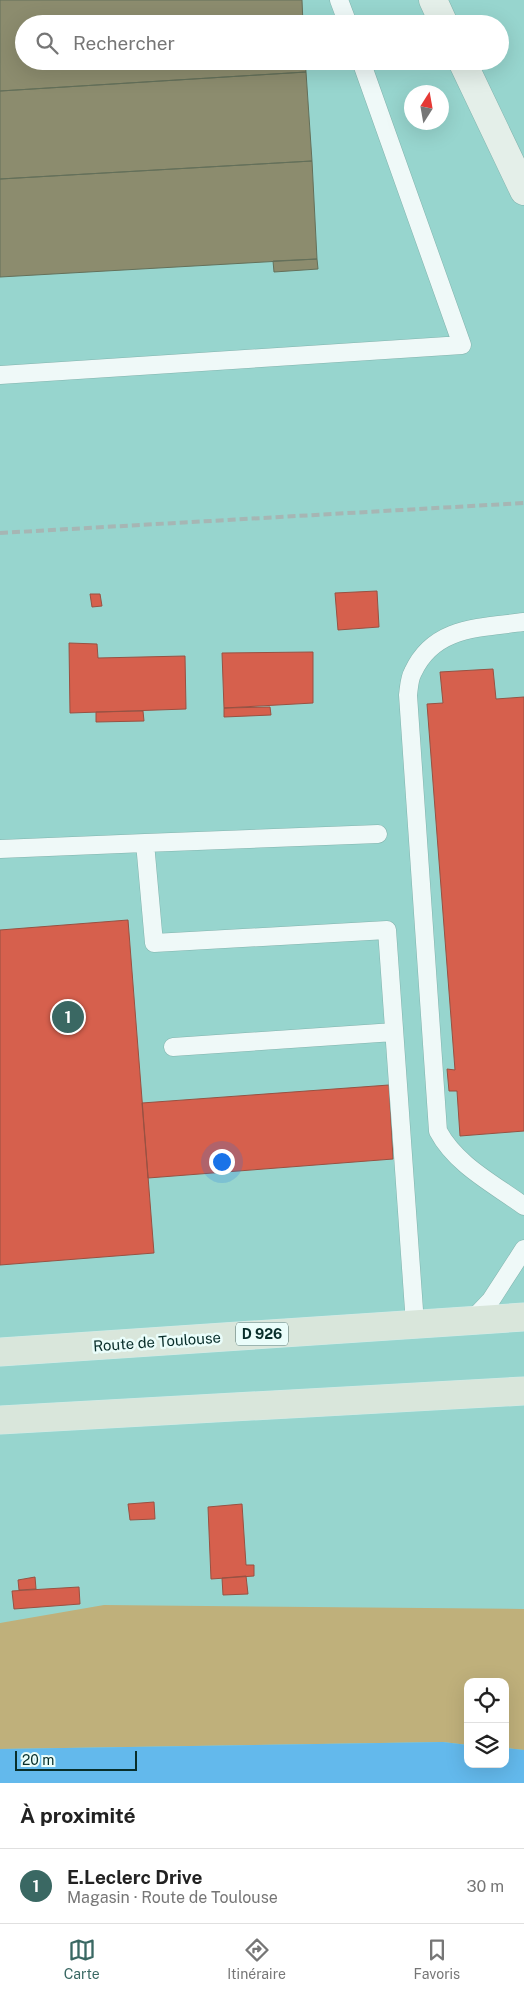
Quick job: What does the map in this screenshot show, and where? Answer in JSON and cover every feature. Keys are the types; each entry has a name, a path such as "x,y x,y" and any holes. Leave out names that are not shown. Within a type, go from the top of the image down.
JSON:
{"main road":[{"path":"433,0 440,15"},
{"path":"466,70 524,191"},
{"name":"Route de Toulouse","path":"0,1352 524,1317"},
{"path":"0,1420 524,1391"}],"lane":[{"path":"339,0 345,15"},
{"path":"0,375 462,345 364,70"},
{"path":"524,622 464,630 438,640 412,673 408,695 438,1131 446,1146 460,1160 524,1206"},
{"path":"0,850 378,834"},
{"path":"145,843 154,943 387,930 415,1324"},
{"path":"173,1047 394,1032"},
{"path":"472,1320 491,1300 524,1249"}],"shaded area":[{"path":"104,1605 524,1609 524,1750 509,1748 509,1678 464,1678 464,1745 443,1742 0,1749 0,1623"}],"water":[{"path":"443,1742 464,1745 464,1768 509,1768 509,1748 524,1750 524,1783 0,1783 0,1749"}],"building: Commerces":[{"path":"377,591 379,627 338,630 335,593"},
{"path":"90,594 100,594 102,606 92,607"},
{"path":"69,643 97,644 98,658 185,656 186,709 70,713"},
{"path":"313,652 313,703 224,708 222,653"},
{"path":"493,669 496,699 524,697 524,1131 460,1136 457,1091 449,1091 447,1069 455,1070 427,704 443,703 440,672"},
{"path":"270,707 271,715 224,717 224,708"},
{"path":"143,711 144,721 96,722 96,712"},
{"path":"128,920 154,1253 0,1265 0,930"},
{"path":"389,1085 393,1159 148,1178 142,1103"},
{"path":"154,1502 155,1519 130,1520 128,1504"},
{"path":"242,1504 246,1565 254,1565 254,1576 211,1579 208,1507"},
{"path":"246,1576 248,1594 223,1595 222,1578"},
{"path":"35,1577 36,1589 19,1590 18,1580"},
{"path":"79,1587 80,1604 14,1609 12,1591"}],"building: Industrie":[{"path":"0,0 302,0 303,15 15,15 15,70 306,70 306,72 0,91"},
{"path":"306,72 312,161 0,179 0,91"},
{"path":"312,161 317,259 0,277 0,179"},
{"path":"317,259 318,269 274,272 273,261"}],"railway":[{"path":"0,533 524,503"}],"place":[{"name":"E.Leclerc Drive","path":"68,1017"}]}
